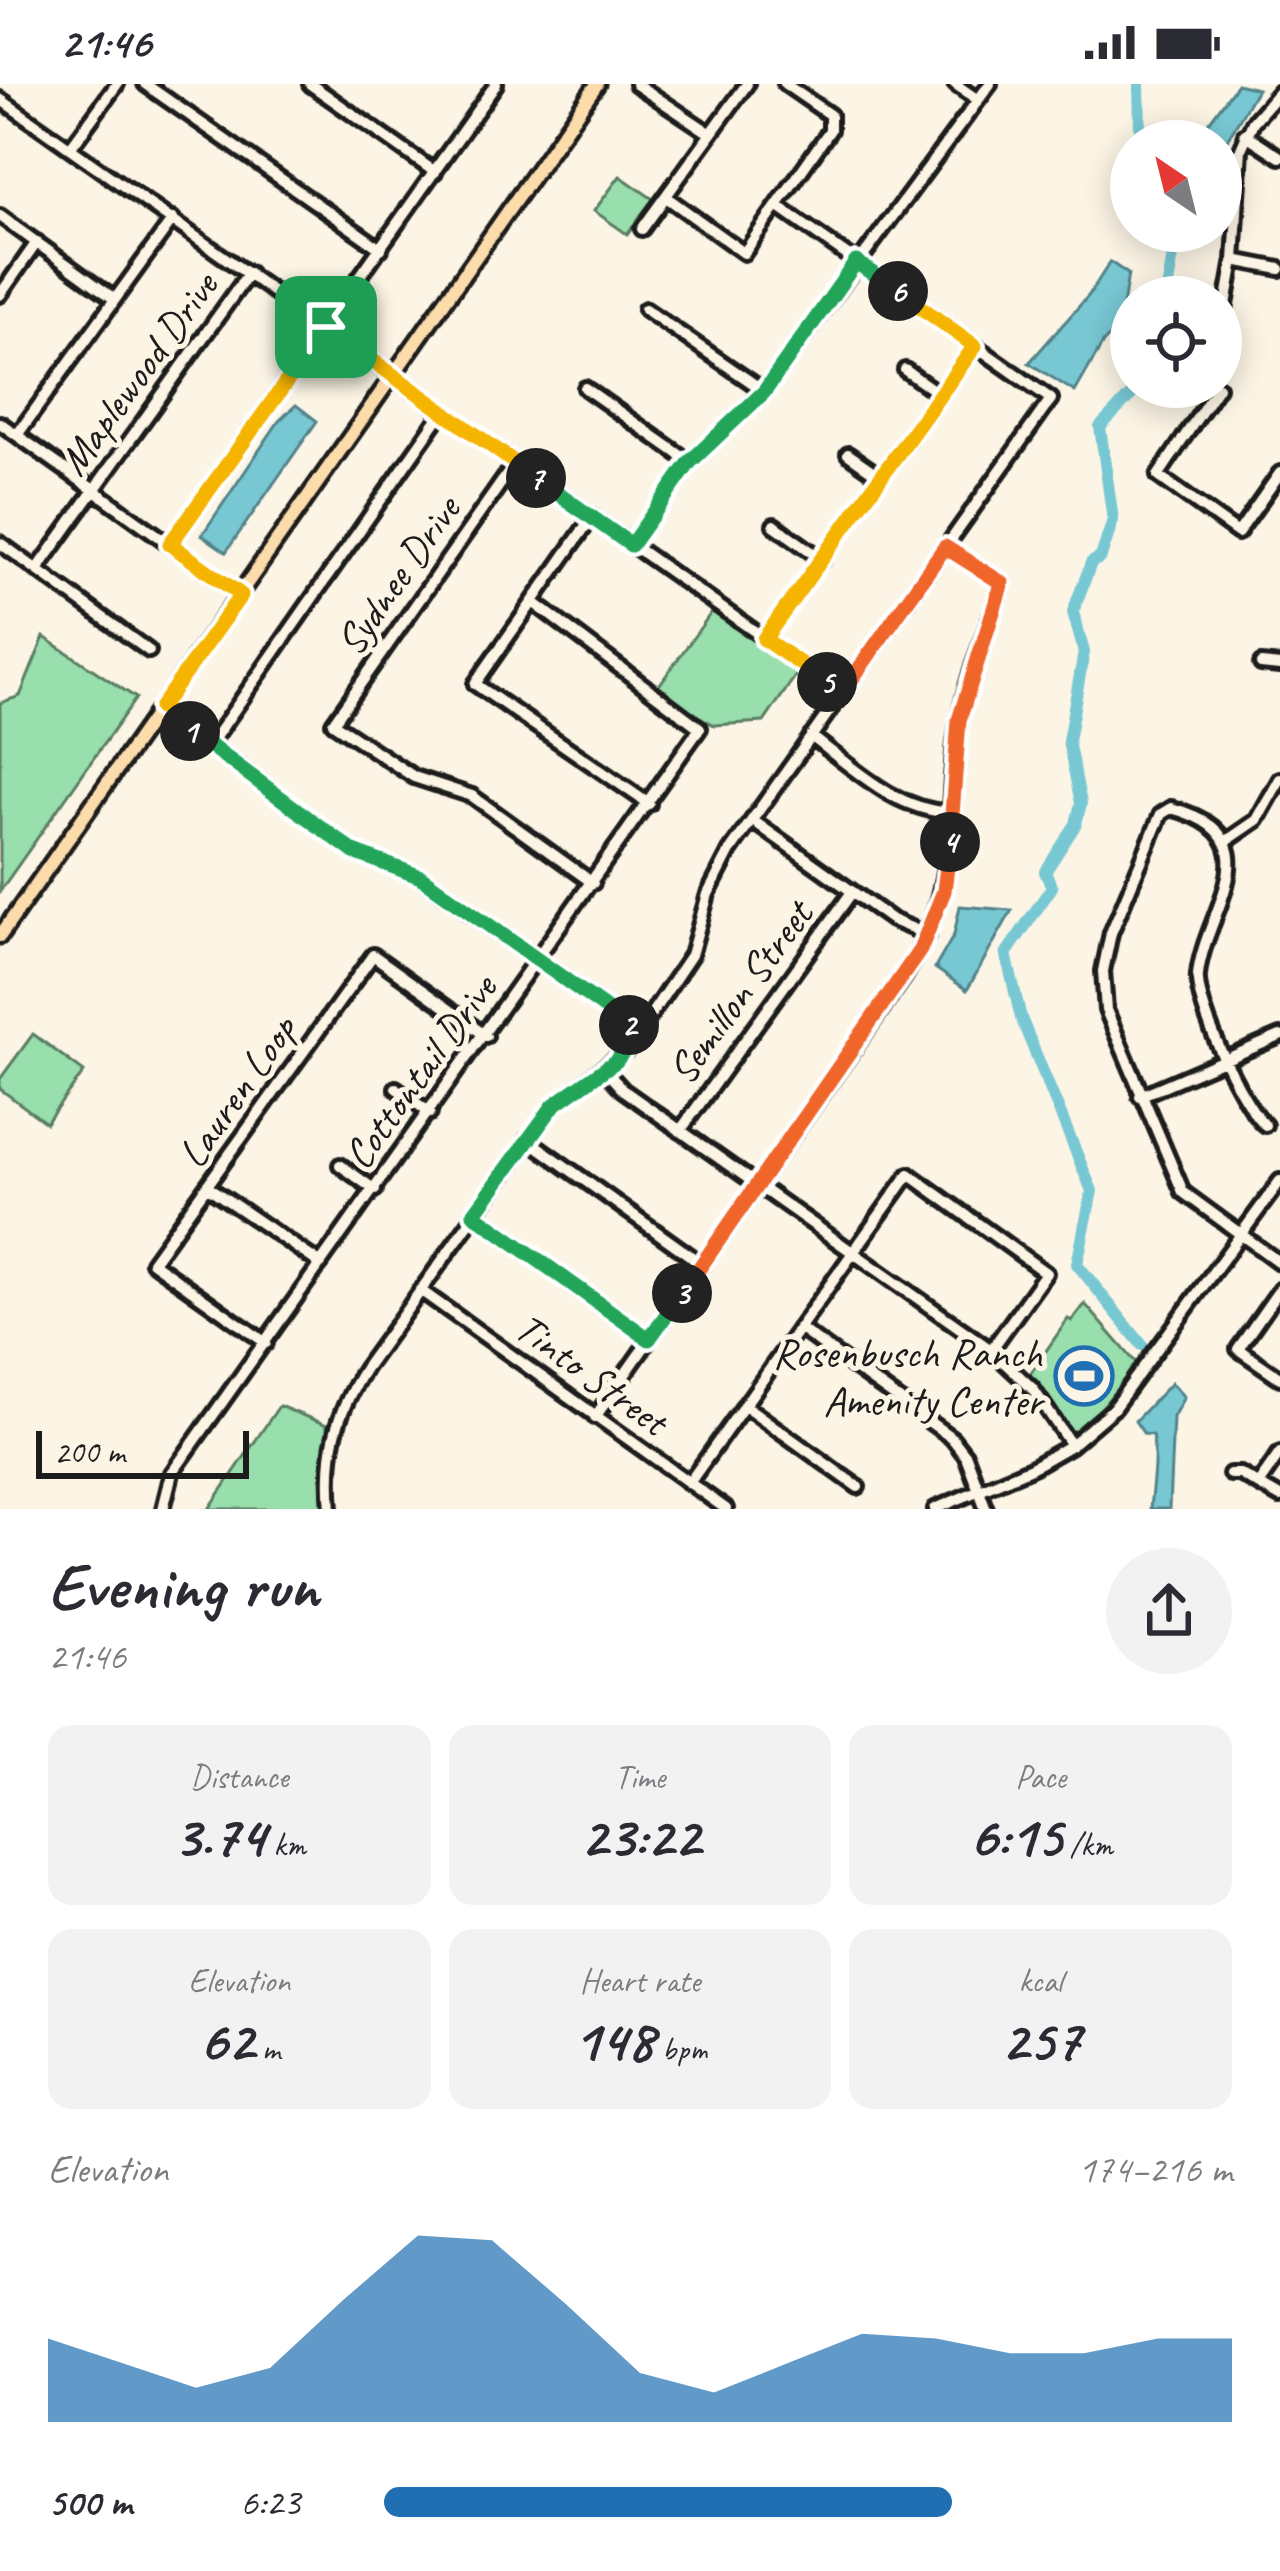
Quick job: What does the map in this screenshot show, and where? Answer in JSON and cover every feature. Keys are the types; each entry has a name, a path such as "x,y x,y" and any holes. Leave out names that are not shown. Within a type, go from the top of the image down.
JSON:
{"main road":[{"path":"0,936 597,84"}],"street":[{"path":"71,147 117,84"},
{"path":"146,84 381,249"},
{"path":"310,84 435,172"},
{"path":"170,544 493,89 474,84"},
{"path":"636,84 711,134"},
{"path":"642,229 747,84"},
{"path":"665,197 744,253 830,130 830,115 785,84"},
{"path":"955,84 978,100"},
{"path":"631,545 690,462 764,392 990,84"},
{"path":"1231,276 1245,134 1280,92"},
{"path":"0,99 842,693"},
{"path":"1245,134 1280,157"},
{"path":"331,1509 327,1466 336,1420 420,1290 554,1105 604,1070 638,1031 691,955 708,894 752,820 1051,399 777,206"},
{"path":"0,216 113,298"},
{"path":"16,435 172,219"},
{"path":"0,295 38,242"},
{"path":"1234,260 1280,269"},
{"name":"Maplewood Drive","path":"38,570 249,273"},
{"path":"645,309 764,392"},
{"path":"764,639 975,346"},
{"path":"905,370 939,394"},
{"path":"585,388 690,462"},
{"path":"1204,408 1158,476 1238,533 1278,481"},
{"path":"208,746 443,411"},
{"path":"0,423 241,595"},
{"path":"848,454 881,477"},
{"name":"Sydnee Drive","path":"515,463 333,723 414,777 472,796 593,884"},
{"path":"592,517 475,684 649,804"},
{"path":"774,525 823,560"},
{"path":"0,543 149,651"},
{"path":"595,1417 928,934 944,891 959,720 1002,583 945,547"},
{"name":"Cottontail Drive","path":"164,1509 172,1473 700,728 533,602"},
{"path":"1261,664 1280,666"},
{"path":"160,708 354,852 421,877 638,1031"},
{"path":"811,736 908,807 952,812"},
{"path":"1225,842 1257,820 1280,779"},
{"path":"1265,1125 1249,1109 1197,980 1232,881 1225,842 1212,826 1178,809 1165,810 1117,917 1103,971 1111,1029 1183,1192 1280,1263"},
{"path":"752,820 892,920 928,934"},
{"name":"Semillon Street","path":"680,1131 852,892"},
{"name":"Lauren Loop","path":"266,1343 152,1262 373,956 486,1036"},
{"path":"1140,1096 1280,1036"},
{"path":"604,1070 680,1131 991,1350 1033,1389 1071,1445"},
{"path":"396,1088 430,1113"},
{"path":"526,1139 703,1265"},
{"path":"340,1166 375,1190"},
{"path":"689,1483 908,1174 1046,1273 991,1350"},
{"path":"935,1509 1071,1445 1113,1409 1280,1181"},
{"path":"208,1187 321,1264"},
{"path":"474,1214 649,1339"},
{"path":"1280,1288 1238,1348 1280,1378"},
{"name":"Tinto Street","path":"420,1290 726,1509"},
{"path":"799,1328 952,1438 986,1509"},
{"path":"744,1405 858,1487"},
{"path":"1259,1483 1280,1453"},
{"path":"1230,1474 1259,1483 1280,1497"}],"green space":[{"path":"620,176 653,199 627,234 594,211"},
{"path":"713,610 798,672 764,722 714,725 655,691"},
{"path":"44,637 136,698 0,891 0,703 20,696"},
{"path":"33,1034 84,1072 46,1123 0,1089 0,1079"},
{"path":"1085,1304 1137,1364 1095,1416 1071,1434 1028,1377 1068,1319 1072,1321"},
{"path":"279,1406 327,1425 325,1509 209,1509"}],"water":[{"path":"1237,84 1257,89 1239,120 1210,120"},
{"path":"1110,262 1128,274 1110,276 1110,336 1075,392 1029,363 1089,295"},
{"path":"296,405 317,421 226,552 202,535 279,421"},
{"path":"960,906 1012,910 967,990 935,968 954,935"},
{"path":"1171,1383 1184,1397 1173,1417 1169,1509 1150,1509 1152,1435 1144,1434 1135,1421"}],"waterway":[{"path":"1139,84 1140,120"},
{"path":"1170,276 1173,252"},
{"path":"1119,408 1100,427 1113,520 1101,557 1091,563 1073,612 1084,652 1068,741 1081,803 1076,824 1045,872 1052,887 1006,954 1021,1018 1092,1191 1077,1264 1142,1345"}],"place":[{"name":"Rosenbusch Ranch Amenity Center","path":"1084,1376"}],"route":[{"path":"856,262 975,346 764,639 842,693 945,547 1002,583 959,720 944,891 928,934 904,976 649,1339 474,1214 554,1105 616,1061 638,1031 421,877 378,865 354,852 160,708 241,595 170,544 326,327 631,545 690,462 764,392 856,262"}]}
